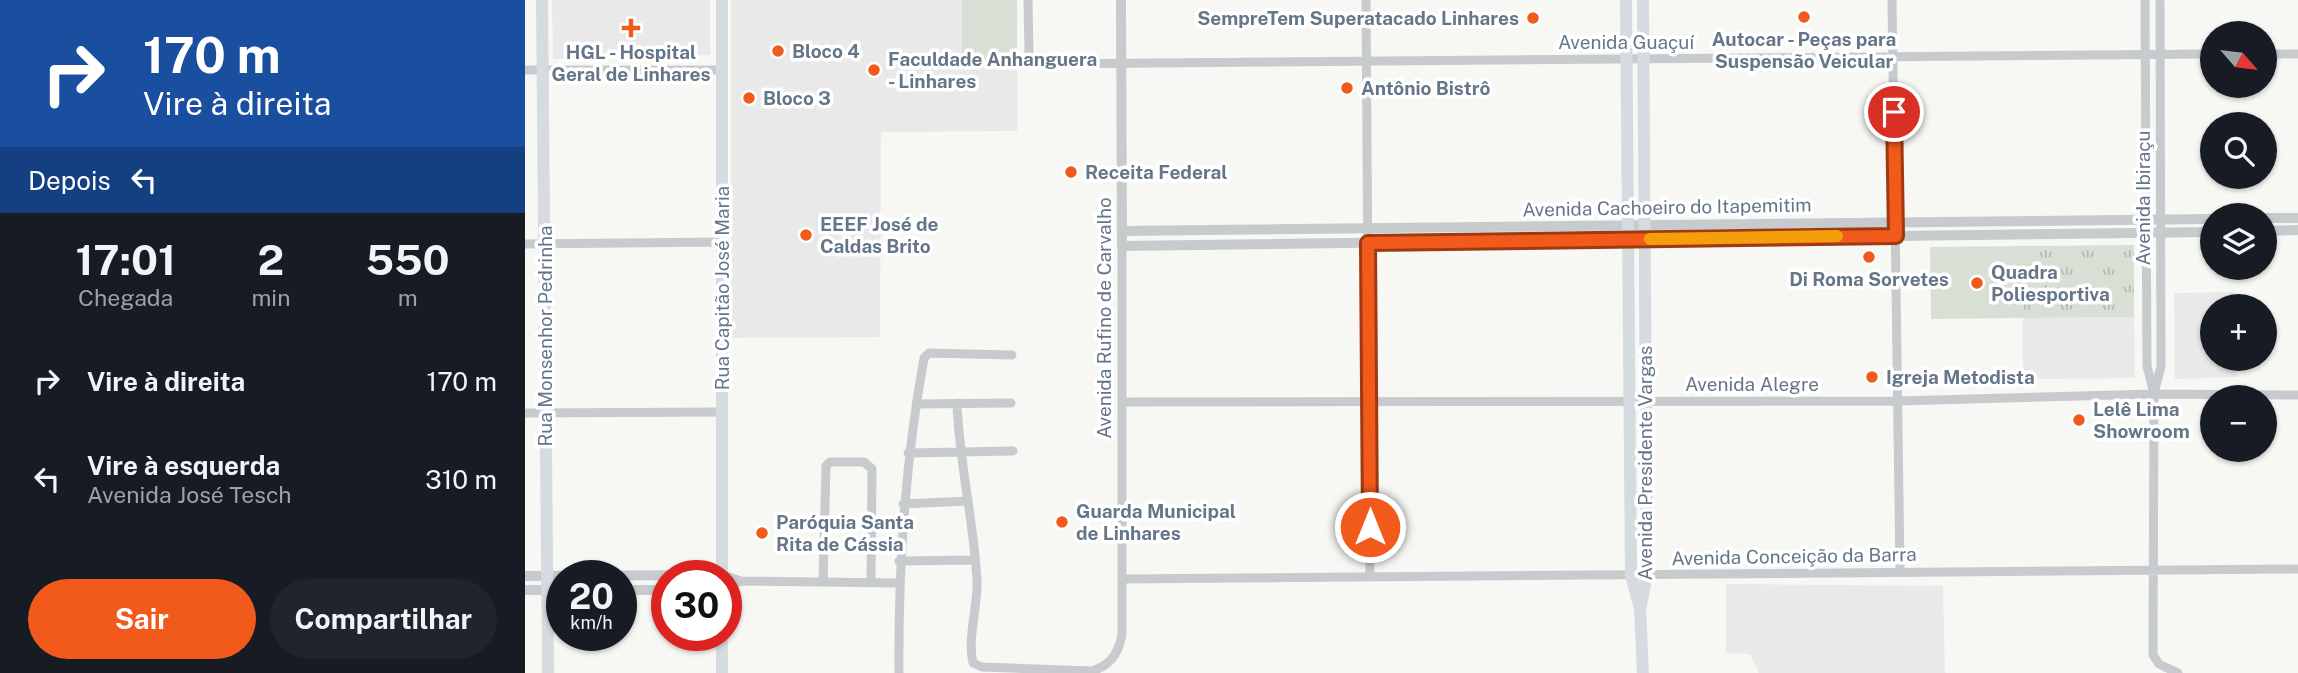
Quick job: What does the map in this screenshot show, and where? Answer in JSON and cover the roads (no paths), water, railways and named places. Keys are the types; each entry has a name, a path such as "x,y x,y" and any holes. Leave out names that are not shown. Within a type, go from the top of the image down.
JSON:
{"main road":[{"name":"Rua Monsenhor Pedrinha","path":"542,0 547,560"},
{"name":"Rua Capitão José Maria","path":"722,0 724,560"},
{"name":"Avenida Presidente Vargas","path":"1626,0 1631,575 1640,609"},
{"name":"Avenida Presidente Vargas","path":"1640,609 1647,574 1643,0"},
{"path":"1640,609 1643,673"},
{"name":"Rua Monsenhor Pedrinha","path":"548,651 548,673"},
{"path":"722,651 722,673"}],"street":[{"name":"Avenida Guaçuí","path":"1028,0 1029,54 1040,64 2200,54"},
{"name":"Avenida Rufino de Carvalho","path":"974,560 977,590 972,658 976,665 1092,671 1112,660 1122,635 1121,0"},
{"path":"1366,0 1370,576"},
{"path":"1892,0 1900,572"},
{"name":"Avenida Ibiraçu","path":"2145,0 2147,366 2154,394"},
{"name":"Avenida Ibiraçu","path":"2160,0 2161,366 2154,394 2152,570 2155,660 2178,673"},
{"path":"2277,54 2298,54"},
{"path":"525,70 722,69"},
{"path":"2277,218 2298,218"},
{"name":"Avenida Cachoeiro do Itapemitim","path":"1122,231 2200,219"},
{"path":"2277,231 2298,230"},
{"path":"1122,246 2200,232"},
{"path":"525,244 722,242"},
{"path":"899,673 898,583 903,504 908,453 926,355 1012,355"},
{"name":"Avenida Alegre","path":"1122,402 1369,404 1898,401 2154,394 2298,395"},
{"path":"899,561 974,560 968,501 959,453 957,403"},
{"path":"916,404 1011,403"},
{"path":"525,413 722,412"},
{"path":"908,453 1013,451"},
{"path":"823,582 825,469 830,462 864,462 871,466 871,583"},
{"path":"903,504 968,501"},
{"name":"Avenida Conceição da Barra","path":"1122,579 2298,569"},
{"path":"525,576 546,575"},
{"path":"742,581 898,583"},
{"path":"525,590 546,590"}],"place":[{"name":"Autocar - Peças para Suspensão Veicular","path":"1804,17"},
{"name":"SempreTem Superatacado Linhares","path":"1533,18"},
{"name":"HGL - Hospital Geral de Linhares","path":"631,28"},
{"name":"Bloco 4","path":"778,51"},
{"name":"Faculdade Anhanguera - Linhares","path":"874,70"},
{"name":"Antônio Bistrô","path":"1347,88"},
{"name":"Bloco 3","path":"749,98"},
{"name":"Receita Federal","path":"1071,172"},
{"name":"EEEF José de Caldas Brito","path":"806,235"},
{"name":"Di Roma Sorvetes","path":"1869,257"},
{"name":"Quadra Poliesportiva","path":"1977,283"},
{"name":"Igreja Metodista","path":"1872,377"},
{"name":"Lelê Lima Showroom","path":"2079,420"},
{"name":"Guarda Municipal de Linhares","path":"1062,522"},
{"name":"Paróquia Santa Rita de Cássia","path":"762,533"}]}
